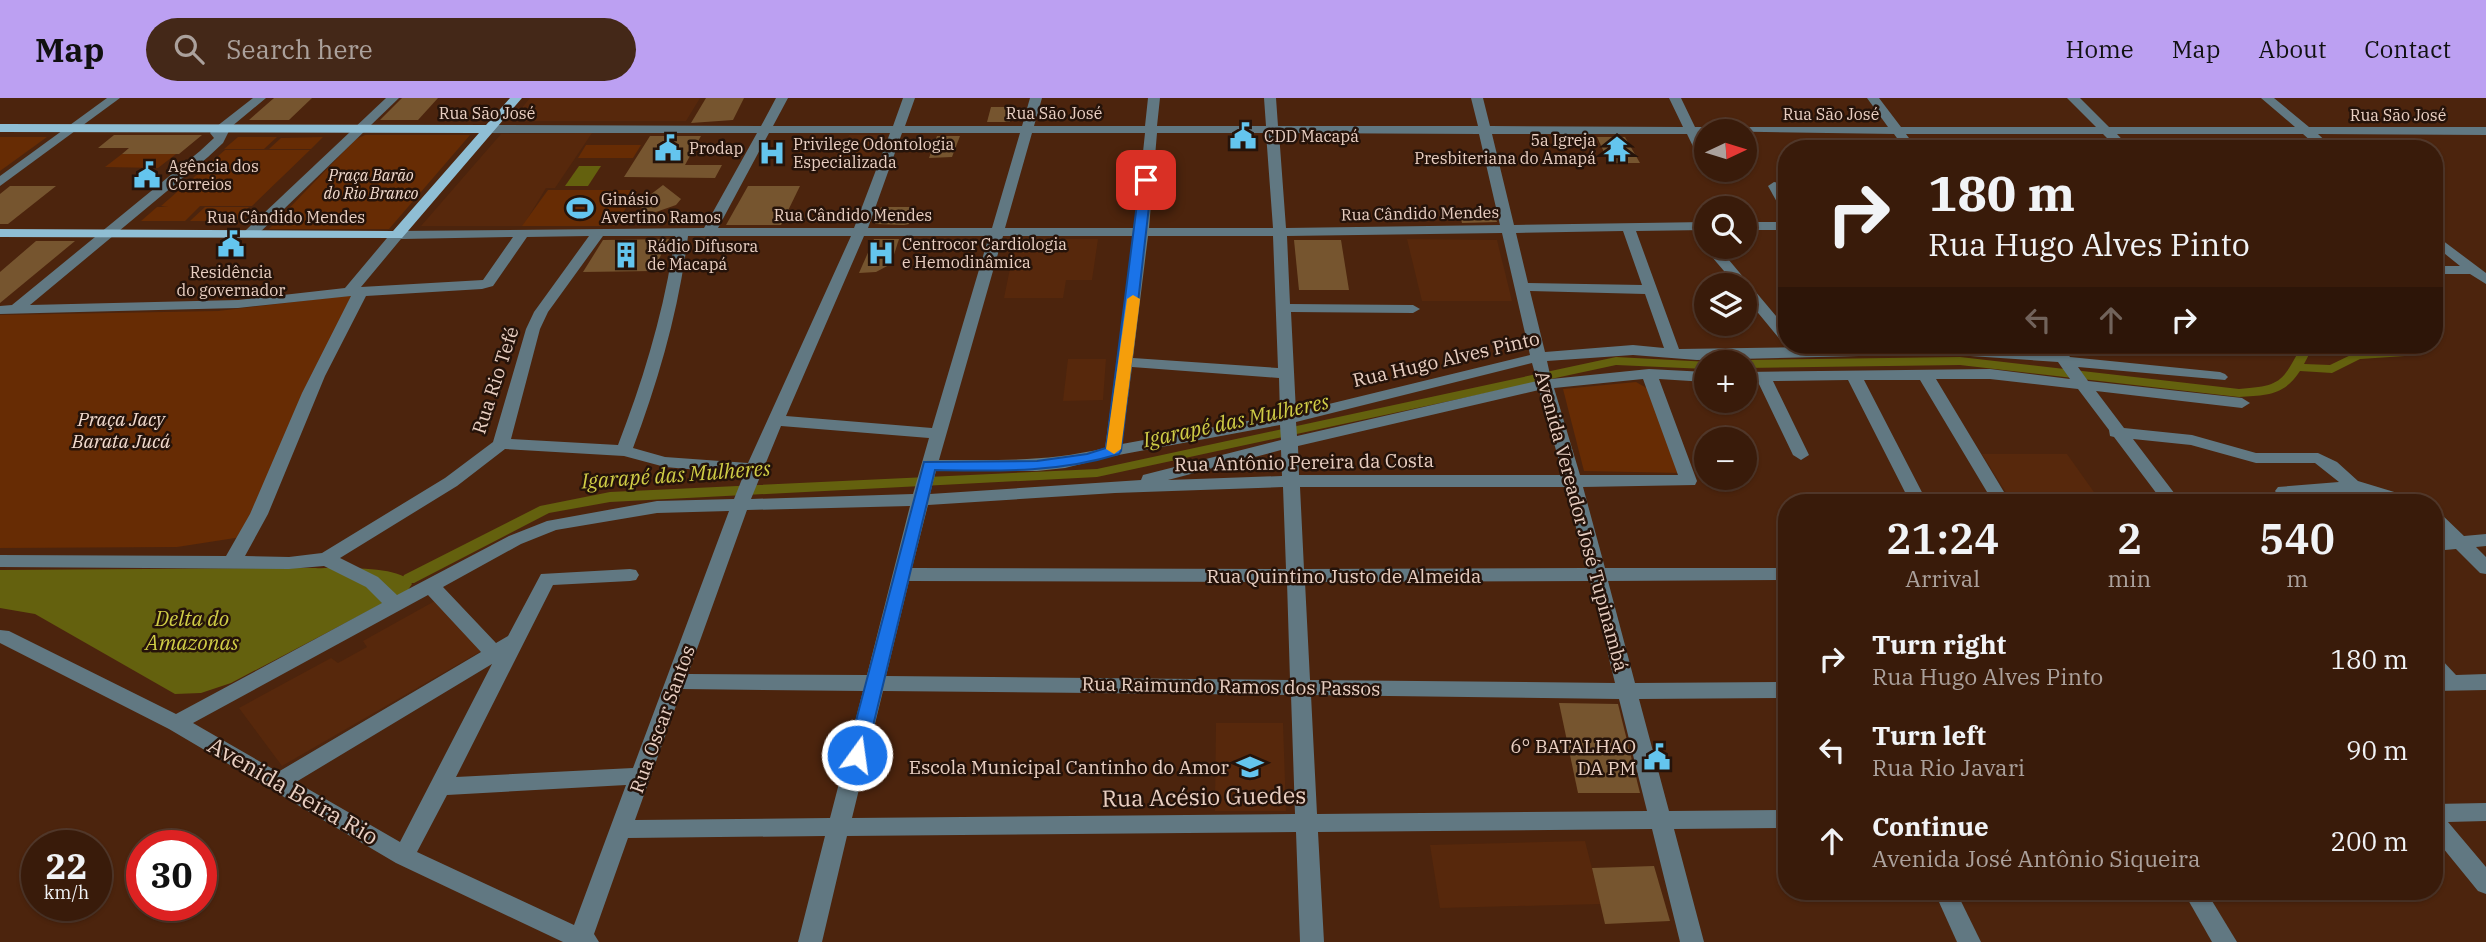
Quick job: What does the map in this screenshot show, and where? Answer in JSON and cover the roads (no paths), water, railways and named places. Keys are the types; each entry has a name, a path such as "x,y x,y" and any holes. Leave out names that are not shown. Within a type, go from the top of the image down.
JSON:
{"main road":[{"path":"397,235 516,98"},
{"name":"Rua São José","path":"0,128 489,129"},
{"name":"Rua Cândido Mendes","path":"0,233 397,235"}],"street":[{"path":"0,183 114,98"},
{"path":"16,309 100,234 204,154 219,140 225,128 260,98"},
{"path":"354,129 380,98"},
{"path":"244,234 354,129 393,98"},
{"path":"709,232 782,98"},
{"path":"500,444 624,451 674,463 752,473 859,233 909,98"},
{"path":"810,942 928,469 1036,98"},
{"path":"1114,451 1141,236 1154,98"},
{"path":"1270,98 1283,308 1312,942"},
{"name":"Avenida Vereador José Tupinambá","path":"1477,98 1542,371 1692,942"},
{"path":"1675,98 1694,137"},
{"path":"1872,98 1904,140"},
{"path":"2073,98 2116,140"},
{"path":"2267,98 2318,140"},
{"name":"Rua São José","path":"489,129 2104,128 2486,131"},
{"path":"1774,186 1778,193"},
{"name":"Rua Cândido Mendes","path":"397,235 997,231 1141,236 1694,226"},
{"path":"1757,226 1778,226"},
{"path":"1628,227 1673,353"},
{"name":"Rua Rio Tefé","path":"231,563 289,563 326,559 451,482 500,444 533,329 547,303 599,232"},
{"path":"624,451 640,411 679,267 682,232"},
{"path":"0,310 238,304 355,292 477,286 488,283 523,233"},
{"path":"0,561 231,563 254,524 299,415 355,292 397,235"},
{"path":"2443,245 2486,280"},
{"path":"1721,259 1733,273"},
{"path":"2443,270 2473,270"},
{"path":"1522,287 1652,290"},
{"path":"1757,302 1778,328"},
{"path":"1283,308 1413,309"},
{"name":"Rua Hugo Alves Pinto","path":"928,469 1037,466 1077,461 1114,451 1288,429 1633,350 1673,353 1778,350"},
{"name":"Rua Hugo Alves Pinto","path":"2008,354 2220,377"},
{"path":"2063,358 2116,432 2166,494"},
{"path":"1125,362 1172,364 1227,372 1286,373"},
{"name":"Rua Hugo Alves Pinto","path":"1115,487 1288,429 1542,371 1694,376"},
{"path":"1924,373 1996,494"},
{"name":"Rua Antônio Pereira da Costa","path":"176,723 393,601 431,586 515,540 553,525 657,507 1291,481 1689,481 1649,374"},
{"path":"1853,374 1914,494"},
{"path":"1757,377 1990,374 2242,403"},
{"path":"1763,377 1801,455"},
{"path":"775,420 938,434"},
{"path":"2116,432 2192,440 2256,458 2318,458 2356,487"},
{"name":"Rua Oscar Santos","path":"583,941 621,829 752,473"},
{"path":"2284,491 2356,487 2380,494"},
{"path":"2443,526 2486,568"},
{"path":"2443,545 2486,540"},
{"path":"326,559 372,582 393,601"},
{"name":"Rua Quintino Justo de Almeida","path":"902,574 1778,574"},
{"path":"278,782 499,658 515,641 547,579 630,575"},
{"path":"431,586 499,658"},
{"name":"Avenida Beira Rio","path":"2,636 176,723 404,856 583,941"},
{"path":"404,856 442,786 499,658"},
{"name":"Rua Raimundo Ramos dos Passos","path":"676,681 1627,691 1778,690"},
{"path":"2443,682 2486,682"},
{"path":"442,786 641,776"},
{"path":"2443,813 2486,812"},
{"name":"Rua Acésio Guedes","path":"621,829 1778,819"},
{"path":"2443,832 2486,884"},
{"path":"1949,900 1969,942"},
{"path":"2199,900 2225,942"}],"water":[{"path":"579,166 601,166 588,186 565,186"},
{"name":"Delta do Amazonas","path":"350,568 395,573 412,584 408,590 231,683 201,693 175,694 35,614 0,608 0,570"}],"waterway":[{"name":"Igarapé das Mulheres","path":"1757,364 1960,361 2239,393 2268,390 2284,384 2303,354"},
{"path":"2297,367 2332,369 2357,356 2386,354"},
{"name":"Igarapé das Mulheres","path":"409,579 545,509 610,497 1097,473 1616,361 1694,364"}],"place":[{"name":"CDD Macapá","path":"1243,136"},
{"name":"Prodap","path":"668,148"},
{"name":"5a Igreja Presbiteriana do Amapá","path":"1617,149"},
{"name":"Privilege Odontologia Especializada","path":"772,153"},
{"name":"Agência dos Correios","path":"147,175"},
{"name":"Ginásio Avertino Ramos","path":"580,208"},
{"name":"Residência do governador","path":"231,244"},
{"name":"Centrocor Cardiologia e Hemodinâmica","path":"881,253"},
{"name":"Rádio Difusora de Macapá","path":"626,255"},
{"name":"6° BATALHAO DA PM","path":"1657,757"},
{"name":"Escola Municipal Cantinho do Amor","path":"1250,767"}],"park label":[{"name":"Praça Barão do Rio Branco","path":"371,184"},
{"name":"Praça Jacy Barata Jucá","path":"121,430"}]}
